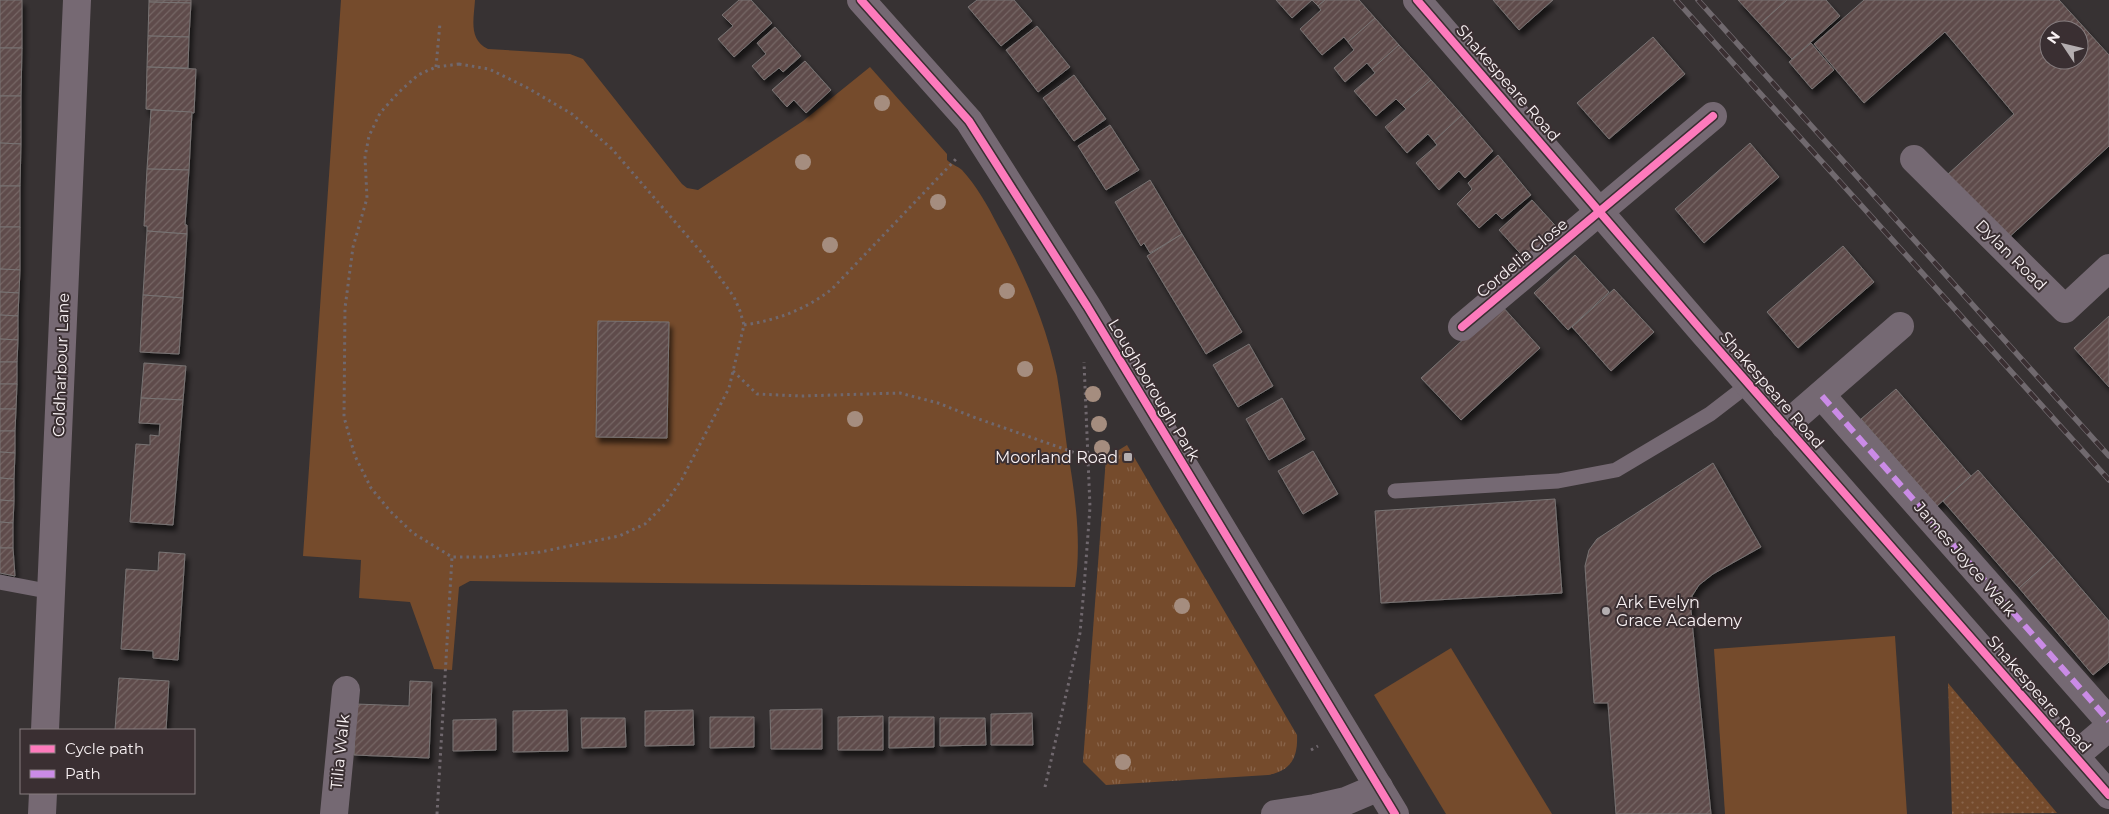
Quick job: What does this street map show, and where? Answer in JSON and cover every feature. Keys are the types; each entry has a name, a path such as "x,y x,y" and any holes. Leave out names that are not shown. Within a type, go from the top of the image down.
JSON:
{"main road":[{"name":"Coldharbour Lane","path":"45,729 77,0"},
{"path":"42,814 43,794"}],"street":[{"name":"Loughborough Park","path":"861,0 969,121 1087,306 1395,814"},
{"name":"Shakespeare Road","path":"1418,0 1785,426 2109,795"},
{"name":"Cordelia Close","path":"1462,326 1714,116"},
{"name":"Dylan Road","path":"1914,159 2065,309 2109,268"},
{"path":"1785,426 1822,396 1900,326"},
{"name":"James Joyce Walk","path":"1822,396 2109,722"},
{"name":"Tilia Walk","path":"334,814 346,690"},
{"path":"2075,756 2109,727"},
{"path":"1275,814 1346,801 1380,787"}],"lane":[{"path":"1395,491 1558,481 1616,470 1710,414 1749,384"},
{"path":"0,582 52,592"}],"path":[{"path":"436,66 440,23"},
{"path":"460,64 489,69 526,86 572,114 612,149 702,253 734,297 740,311 744,325 728,388 682,480 665,504 645,524 619,536 578,546 490,557 452,556 413,533 390,510 371,488 355,456 344,417 345,308 353,247 367,198 365,157 369,136 380,113 399,92 418,75 436,66 460,64"},
{"path":"744,325 789,315 819,299 832,289 958,158"},
{"path":"1045,787 1080,633 1090,507 1084,359"},
{"path":"733,371 757,394 801,396 900,393 938,403 1087,457"},
{"path":"437,814 452,556"},
{"path":"1311,750 1321,744"}],"green space":[{"path":"341,0 475,0 474,28 477,40 482,45 488,49 570,54 583,59 682,184 687,188 698,190 803,121 870,67 947,154 947,160 959,167 977,189 1007,242 1033,298 1047,336 1057,376 1073,482 1078,534 1075,587 470,581 459,587 452,670 434,669 410,602 359,598 361,560 303,556"},
{"path":"1127,445 1297,735 1296,750 1292,762 1276,773 1106,785 1083,762 1106,458"},
{"path":"1895,636 1907,814 1725,814 1714,649"},
{"path":"1451,648 1552,814 1446,814 1374,695"},
{"path":"1948,683 2057,813 1952,814"}],"building":[{"path":"0,0 22,0 22,48 0,48"},
{"path":"149,0 191,0 191,3 149,2"},
{"path":"739,0 751,0 772,23 734,57 718,39 733,26 722,15"},
{"path":"977,0 1014,0 1032,21 1001,46 968,7"},
{"path":"1276,0 1312,0 1292,18"},
{"path":"1312,0 1325,0 1318,6"},
{"path":"1325,0 1359,0 1375,18 1348,42 1344,37 1322,55 1300,29 1321,10 1318,6"},
{"path":"1493,0 1553,0 1519,30"},
{"path":"1738,0 1787,0 1760,24"},
{"path":"1787,0 1826,0 1840,16 1792,59 1760,24"},
{"path":"1864,0 2059,0 2077,20 2039,20 2039,70 2089,70 2089,33 2109,55 2109,146 2006,240 1947,175 2014,114 1945,32 1864,103 1814,44"},
{"path":"149,2 191,3 189,37 148,36"},
{"path":"1375,18 1399,45 1372,69 1367,63 1345,82 1334,68 1354,50 1348,42"},
{"path":"1037,26 1070,67 1038,92 1006,50"},
{"path":"775,27 801,56 783,72 779,68 764,80 752,66 766,54 757,43"},
{"path":"148,36 189,37 188,68 147,67"},
{"path":"1653,37 1685,74 1609,139 1577,103"},
{"path":"1811,43 1834,70 1812,89 1789,62"},
{"path":"1399,45 1431,80 1402,105 1396,99 1376,116 1354,91 1375,73 1372,69"},
{"path":"0,48 22,48 21,96 0,96"},
{"path":"805,61 831,90 806,113 794,100 787,107 772,90"},
{"path":"147,67 196,69 194,113 146,109"},
{"path":"1074,75 1106,119 1074,141 1043,98"},
{"path":"1431,80 1462,115 1434,141 1428,134 1407,153 1385,127 1406,109 1402,105"},
{"path":"0,96 21,96 21,144 0,143"},
{"path":"151,110 192,112 189,170 147,169"},
{"path":"1462,115 1493,151 1465,178 1459,171 1439,190 1416,163 1437,145 1434,141"},
{"path":"1110,125 1139,170 1106,190 1078,146"},
{"path":"0,143 21,144 20,186 0,186"},
{"path":"1750,143 1779,177 1704,243 1675,209"},
{"path":"1498,155 1531,195 1502,219 1496,213 1479,228 1457,204 1472,189 1468,183"},
{"path":"147,169 189,170 185,225 187,225 187,234 147,231 147,226 144,226"},
{"path":"1150,180 1182,234 1150,253 1144,243 1141,246 1115,202"},
{"path":"0,186 20,186 20,227 0,227"},
{"path":"1532,200 1562,233 1529,263 1499,230"},
{"path":"0,227 20,227 20,270 0,269"},
{"path":"147,231 187,234 183,298 143,295"},
{"path":"1182,234 1242,332 1206,354 1147,256"},
{"path":"1843,246 1874,282 1798,348 1767,312"},
{"path":"1575,255 1609,292 1568,330 1534,293"},
{"path":"0,269 20,270 19,293 0,292"},
{"path":"1614,289 1654,332 1611,371 1572,327"},
{"path":"0,292 19,293 18,316 0,315"},
{"path":"143,295 183,298 179,354 140,352"},
{"path":"1501,305 1540,348 1461,420 1421,378"},
{"path":"0,315 18,316 18,340 0,339"},
{"path":"2109,316 2109,387 2074,348"},
{"path":"598,321 669,322 667,438 596,437"},
{"path":"0,339 18,340 17,362 0,362"},
{"path":"1249,344 1273,386 1238,407 1213,365"},
{"path":"0,362 17,362 17,384 0,384"},
{"path":"144,363 186,366 183,400 141,398"},
{"path":"0,384 17,384 16,409 0,409"},
{"path":"1896,389 1971,476 1937,506 1861,419"},
{"path":"141,398 183,400 173,525 130,522 136,444 150,445 150,435 159,436 160,424 139,423"},
{"path":"1282,398 1305,439 1269,460 1246,419"},
{"path":"0,409 16,409 15,431 0,431"},
{"path":"0,431 15,431 15,453 0,452"},
{"path":"1313,451 1338,494 1303,514 1278,471"},
{"path":"0,452 15,453 14,479 0,478"},
{"path":"1713,463 1761,547 1713,574 1699,585 1692,596 1691,611 1711,814 1616,814 1608,703 1594,703 1585,566 1589,550 1597,539"},
{"path":"1978,470 2054,557 2019,588 1943,501"},
{"path":"0,478 14,479 14,501 0,500"},
{"path":"1555,499 1562,593 1381,603 1375,511"},
{"path":"0,500 14,501 13,523 0,522"},
{"path":"0,522 13,523 13,548 0,548"},
{"path":"0,548 13,548 15,576 0,573"},
{"path":"159,552 185,554 178,660 153,658 153,651 121,649 126,569 158,571"},
{"path":"2054,557 2109,621 2109,662 2093,675 2019,588"},
{"path":"119,678 169,681 166,729 115,729"},
{"path":"410,681 432,682 429,758 354,755 356,704 409,706"},
{"path":"822,709 822,749 771,749 770,710"},
{"path":"567,710 568,751 513,752 513,711"},
{"path":"693,710 694,745 645,746 645,711"},
{"path":"1032,713 1033,745 991,745 991,714"},
{"path":"883,716 883,750 838,750 838,717"},
{"path":"710,717 754,717 754,747 710,748"},
{"path":"889,717 934,717 934,747 889,748"},
{"path":"581,718 625,718 626,747 582,748"},
{"path":"940,718 985,718 986,745 940,746"},
{"path":"496,719 496,750 453,751 453,720"}],"railway":[{"path":"1676,0 2109,480"},
{"path":"1698,0 2109,456"}],"marked path":[{"path":"1822,396 2109,721"}],"cycle path":[{"path":"861,0 969,121 1087,306 1395,814"},
{"path":"1417,0 1703,332 2109,795"},
{"path":"1462,327 1713,116"}],"place":[{"name":"Moorland Road","path":"1128,457"},
{"name":"Ark Evelyn Grace Academy","path":"1606,611"}]}
